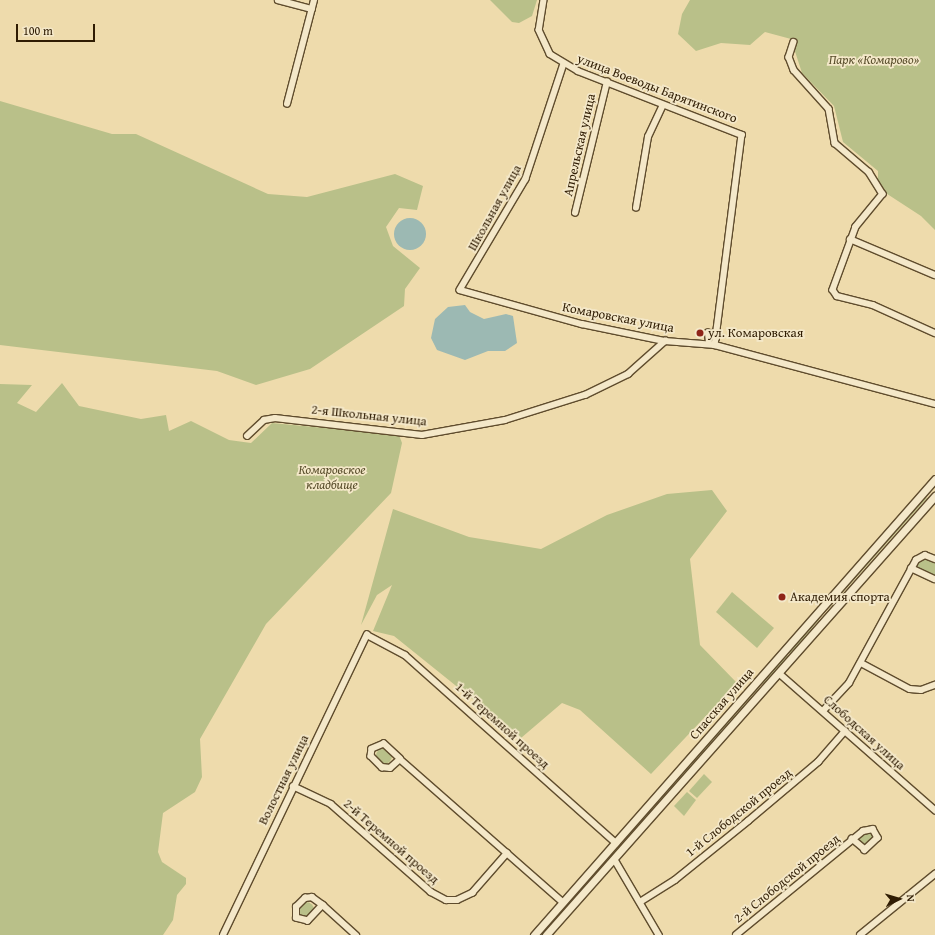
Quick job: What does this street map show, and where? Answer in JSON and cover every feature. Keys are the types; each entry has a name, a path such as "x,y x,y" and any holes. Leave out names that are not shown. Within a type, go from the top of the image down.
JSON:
{"street":[{"path":"278,0 312,9"},
{"path":"287,104 314,0"},
{"name":"улица Воеводы Барятинского","path":"544,0 539,30 550,54 564,64 663,105 742,135 714,345"},
{"path":"794,42 789,57 794,70 830,109 835,143 880,184 883,194 850,239 833,290 837,296 873,305 935,333"},
{"name":"Школьная улица","path":"460,290 526,179 564,64"},
{"name":"Апрельская улица","path":"575,213 607,82"},
{"path":"636,208 648,137 663,105"},
{"path":"850,239 935,275"},
{"name":"Комаровская улица","path":"460,290 582,324 665,341 714,345 935,404"},
{"path":"714,345 706,342 708,334 713,333 716,338"},
{"name":"2-я Школьная улица","path":"247,436 264,420 275,418 422,434 505,420 579,397 628,374 665,341"},
{"name":"Спасская улица","path":"534,935 935,479"},
{"name":"Спасская улица","path":"546,935 615,860 935,496 927,488"},
{"path":"822,711 849,683 911,568 922,555 935,559"},
{"path":"911,568 935,579"},
{"path":"818,612 826,619"},
{"name":"1-й Теремной проезд","path":"367,635 405,655 616,842"},
{"name":"Волостная улица","path":"223,935 293,786 367,635"},
{"path":"861,663 910,689 922,690 935,685"},
{"name":"Слободская улица","path":"779,673 935,810"},
{"name":"1-й Слободской проезд","path":"640,902 675,880 748,821 818,762 845,731"},
{"path":"400,759 390,768 382,767 371,756 372,749 384,744 563,902"},
{"name":"2-й Теремной проезд","path":"293,786 331,804 432,892 446,900 463,899 472,894 507,853"},
{"name":"2-й Слободской проезд","path":"736,935 852,839 870,828 878,838 865,850 852,839"},
{"path":"615,860 659,935"},
{"path":"860,935 935,874"},
{"path":"323,905 308,921 296,918 295,910 305,898 312,897 323,905 356,935"}],"green space":[{"path":"490,0 537,0 532,16 519,23 512,22"},
{"name":"Парк «Комарово»","path":"690,0 935,0 935,230 921,216 878,188 878,171 843,142 834,106 802,73 791,39 765,32 750,45 721,43 696,51 678,34 682,14"},
{"path":"0,101 112,134 136,134 268,194 307,197 395,174 423,186 417,210 399,208 386,227 393,246 420,268 405,289 404,306 310,369 256,385 217,371 0,345"},
{"name":"Комаровское кладбище","path":"62,383 79,406 141,419 166,415 169,431 191,421 229,440 251,443 272,423 399,435 402,443 391,493 266,624 200,739 202,777 195,792 163,813 158,852 162,862 186,878 186,884 177,895 173,920 163,935 0,935 0,384 32,385 17,403 36,412"},
{"path":"712,490 727,511 690,559 700,645 737,683 651,774 580,710 562,703 521,738 394,636 373,631 392,585 377,595 361,625 393,509 469,537 541,549 607,515 667,494"},
{"path":"924,496 927,498 829,608 828,606"},
{"path":"923,558 935,563 935,576 916,566 916,562"},
{"path":"732,592 774,628 757,648 716,612"},
{"path":"817,618 819,620 790,654 787,651"},
{"path":"785,654 788,656 763,684 760,682"},
{"path":"758,685 760,687 623,843 621,841"},
{"path":"384,748 390,750 392,756 390,762 384,764 378,762 376,756 378,750"},
{"path":"704,774 712,782 697,798 689,791"},
{"path":"687,792 696,800 684,816 674,806"},
{"path":"866,831 875,832 875,839 865,847 858,841"},
{"path":"590,875 592,878 542,935 538,935"},
{"path":"306,902 312,904 314,910 312,916 306,918 300,916 298,910 300,904"}],"water":[{"path":"410,218 419,221 423,225 426,234 423,243 419,247 410,250 401,247 397,243 394,234 397,225 401,221"},
{"path":"465,305 470,312 484,319 506,314 513,316 517,343 505,351 488,351 465,360 437,350 431,338 435,319 448,307"}],"place":[{"name":"ул. Комаровская","path":"700,333"},
{"name":"Академия спорта","path":"782,597"}]}
